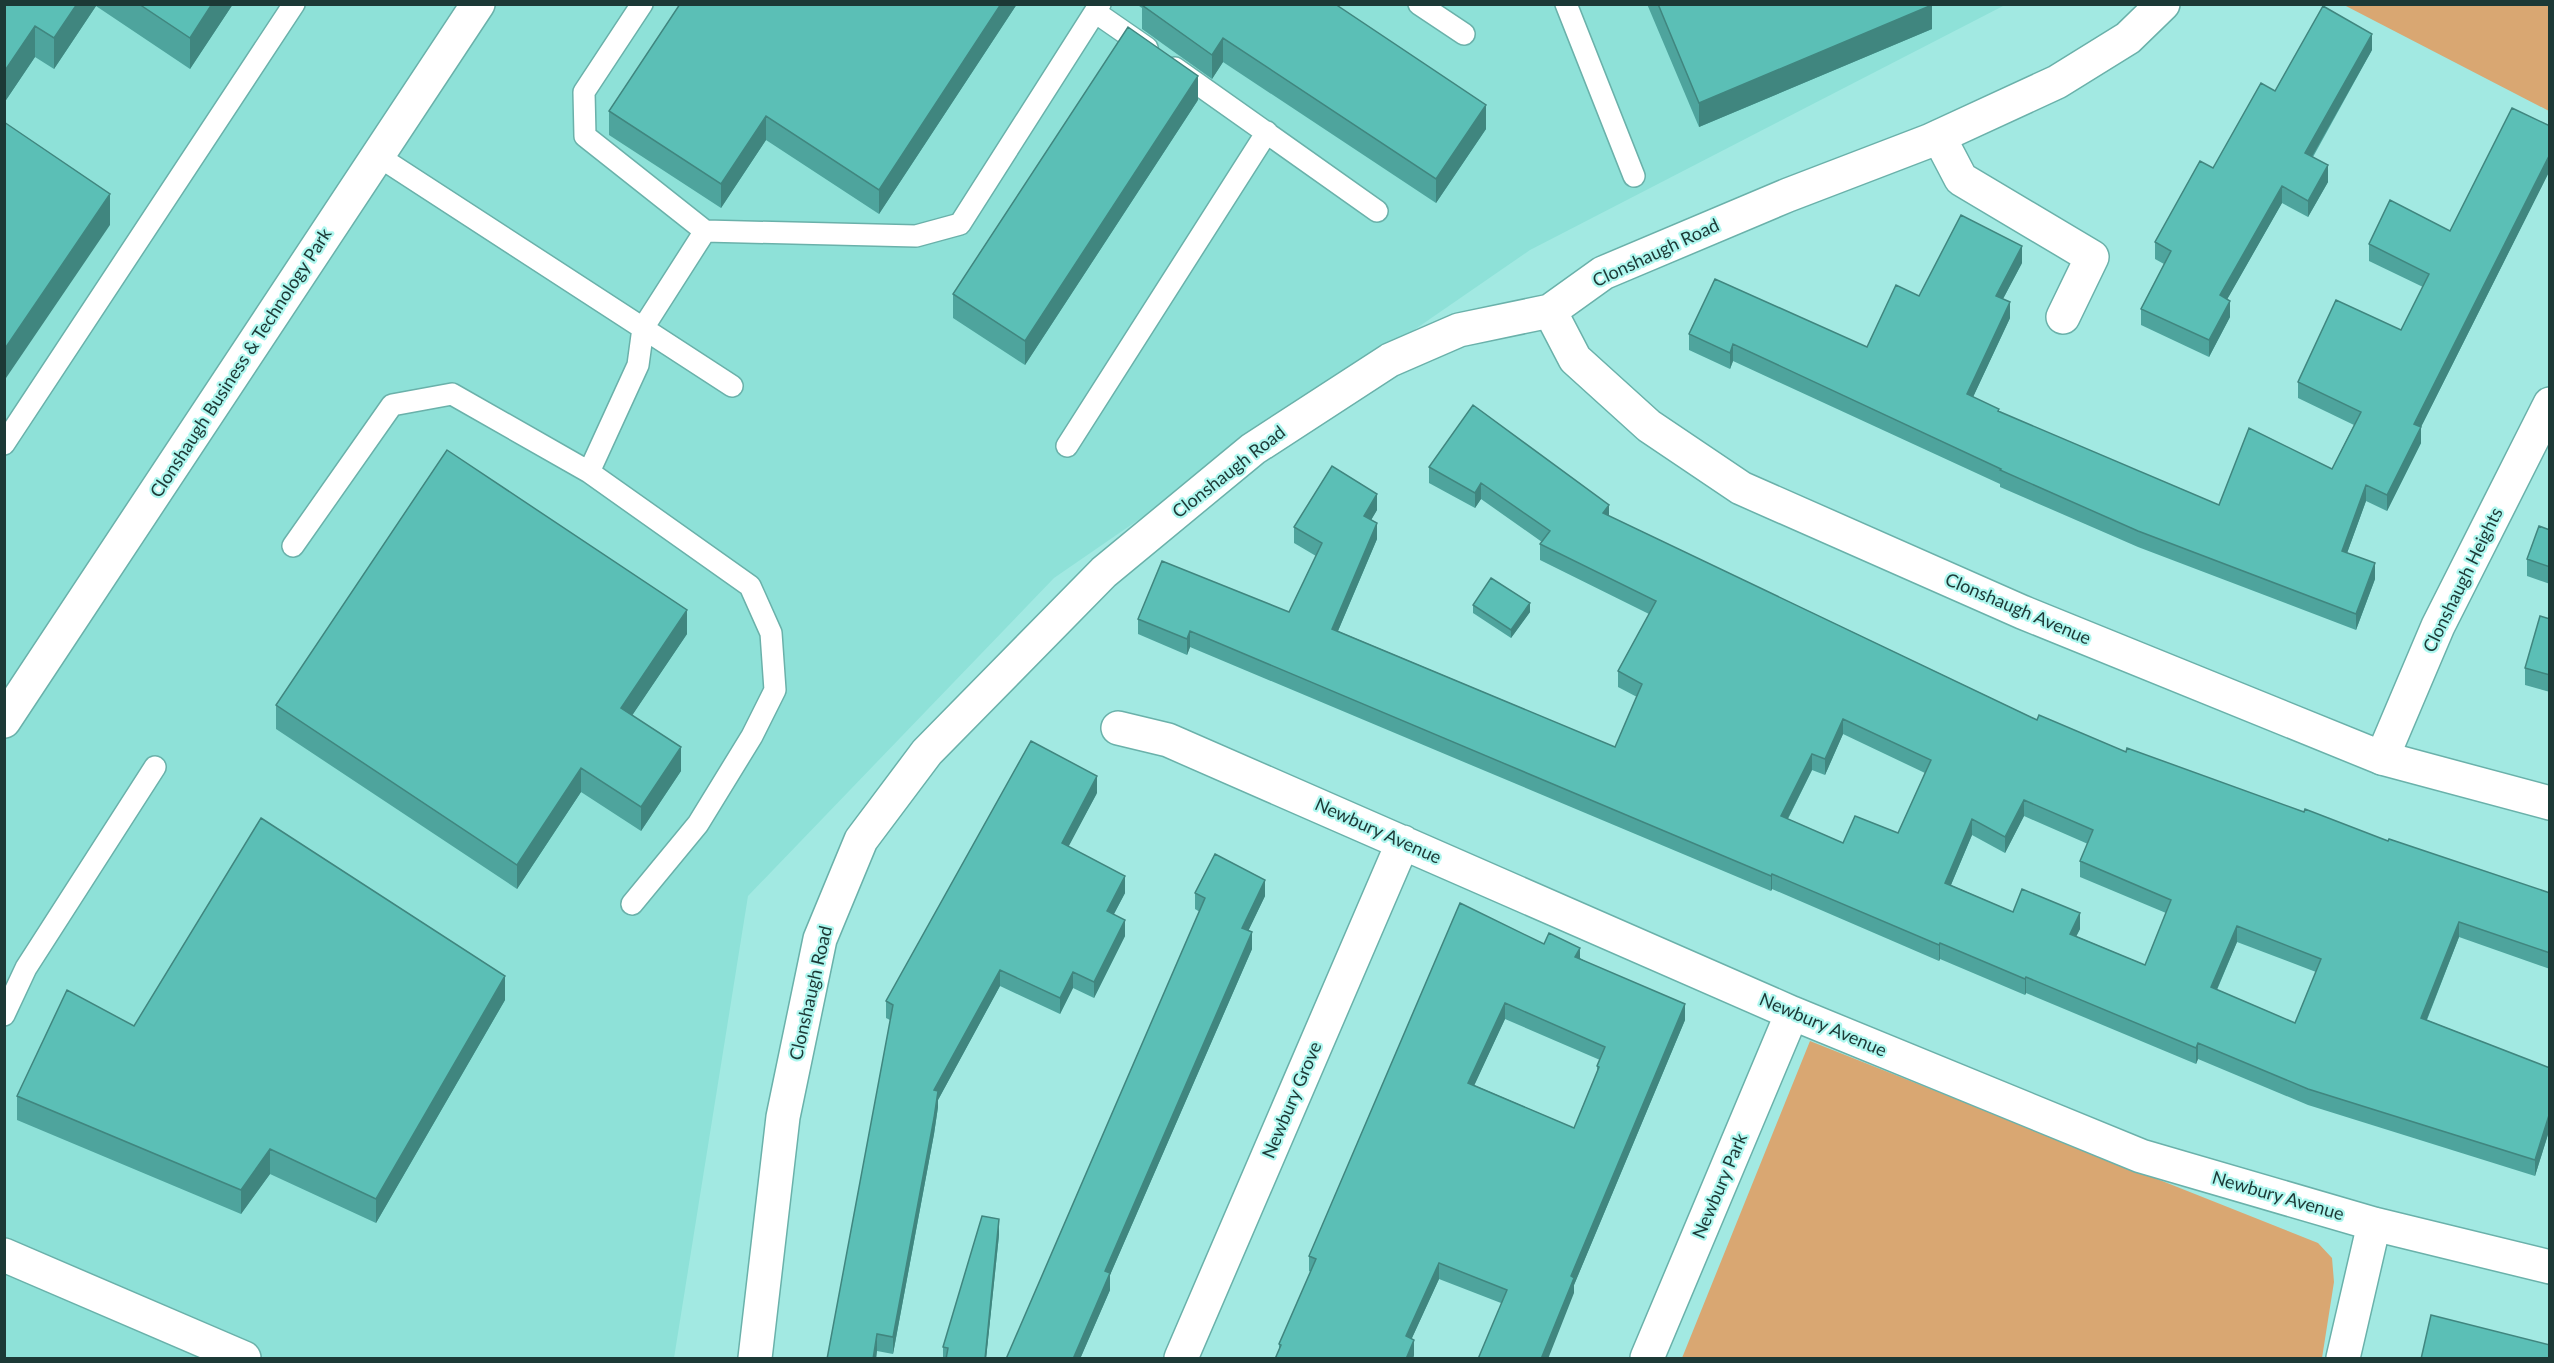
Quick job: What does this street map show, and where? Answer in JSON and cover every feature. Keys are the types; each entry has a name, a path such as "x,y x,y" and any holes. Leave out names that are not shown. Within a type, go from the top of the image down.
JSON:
{"street":[{"name":"Clonshaugh Business & Technology Park","path":"4,721 478,4"},
{"name":"Clonshaugh Road","path":"755,1359 783,1117 820,939 861,840 927,752 1104,572 1253,449 1390,360 1459,330 1550,311 1603,273 1778,199 1939,136 2057,82 2128,38 2163,4"},
{"path":"1939,136 1961,179 2092,257 2063,317"},
{"name":"Clonshaugh Avenue","path":"1550,311 1575,359 1649,426 1741,488 2022,612 2382,758 2550,803"},
{"name":"Clonshaugh Heights","path":"2382,758 2438,626 2550,404"},
{"name":"Newbury Avenue","path":"1118,728 1168,740 1792,1013 2141,1156 2374,1224 2550,1267"},
{"name":"Newbury Grove","path":"1181,1359 1403,842"},
{"name":"Newbury Park","path":"1647,1359 1792,1013"},
{"path":"2343,1359 2374,1224"},
{"path":"4,1255 244,1359"}],"lane":[{"path":"4,444 294,4"},
{"path":"642,4 584,92 585,136 705,231 916,236 960,224 1098,8 1377,211"},
{"path":"1419,4 1464,34"},
{"path":"1566,4 1634,176"},
{"path":"1067,446 1267,132"},
{"path":"378,156 732,386"},
{"path":"589,472 638,365 643,328 705,231"},
{"path":"293,546 392,405 453,394 589,472 750,586 771,633 775,690 752,736 698,824 632,904"},
{"path":"4,1015 26,968 155,767"}],"shaded area":[{"path":"5,5 2005,5 1530,250 1054,578 748,896 674,1358 5,1358"},
{"path":"2344,5 2549,5 2549,111"},
{"path":"1810,1041 2318,1243 2332,1258 2334,1282 2322,1358 1682,1358"}],"building":[{"path":"4,4 77,4 54,38 35,26 4,72"},
{"path":"139,4 212,4 190,38"},
{"path":"680,4 1001,4 879,190 766,116 721,184 609,111"},
{"path":"1142,4 1335,4 1486,105 1436,179 1223,38 1212,55"},
{"path":"1658,4 1932,4 1932,5 1699,103"},
{"path":"2323,6 2372,34 2305,153 2328,165 2308,201 2282,186 2220,295 2230,301 2209,340 2141,309 2171,251 2155,242 2200,161 2213,168 2261,83 2275,91"},
{"path":"1128,27 1198,76 1025,341 953,294"},
{"path":"2512,108 2550,126 2550,154 2414,424 2421,427 2387,495 2366,485 2342,551 2375,563 2356,614 2138,531 2000,470 1733,344 1730,353 1689,334 1715,279 1867,347 1896,285 1919,296 1961,215 2022,246 1996,296 2010,302 1967,394 1999,409 1998,411 2219,505 2249,428 2332,469 2361,412 2298,382 2336,300 2401,330 2429,274 2369,244 2390,200 2450,231"},
{"path":"4,122 110,194 4,350"},
{"path":"1473,405 1609,505 1603,513 2037,720 2039,715 2126,752 2127,748 2304,812 2305,809 2388,841 2389,839 2550,893 2550,953 2459,922 2421,1018 2550,1068 2550,1112 2535,1160 2308,1089 2198,1043 2196,1048 2026,977 2025,979 1940,943 1939,945 1772,874 1771,876 1190,631 1187,639 1138,619 1162,561 1289,612 1322,543 1294,527 1332,466 1377,494 1364,516 1377,523 1332,629 1615,747 1642,684 1618,671 1656,601 1540,544 1550,531 1481,483 1475,493 1429,467","holes":["1843,719 1931,760 1898,833 1855,816 1843,843 1781,816 1812,754 1825,759","2024,800 2093,830 2080,861 2171,900 2145,965 2070,934 2080,913 2022,889 2013,912 1945,883 1972,819 2005,837","2237,926 2321,959 2295,1023 2211,987"]},
{"path":"447,450 687,610 621,708 681,747 641,807 581,768 517,865 276,705"},
{"path":"2539,526 2550,530 2550,567 2527,559"},
{"path":"1491,578 1530,603 1511,630 1473,605"},
{"path":"2540,616 2550,619 2550,675 2525,668"},
{"path":"1031,741 1097,776 1062,843 1125,876 1107,911 1125,920 1094,982 1073,972 1060,998 1000,970 934,1090 938,1091 934,1118 893,1337 877,1334 873,1359 827,1359 893,1005 886,1001"},
{"path":"261,818 505,976 376,1199 270,1149 241,1190 17,1096 67,990 134,1026"},
{"path":"1215,854 1265,880 1242,928 1252,932 1105,1271 1110,1273 1073,1359 1006,1359 1205,898 1195,893"},
{"path":"1460,903 1544,944 1549,933 1580,948 1575,957 1685,1004 1571,1276 1574,1278 1541,1359 1478,1359 1507,1290 1439,1263 1406,1336 1414,1340 1406,1359 1275,1359 1281,1345 1279,1344 1316,1259 1309,1256","holes":["1505,1003 1605,1047 1574,1128 1468,1083"]},
{"path":"982,1216 999,1219 985,1359 946,1359 948,1348 943,1347"},
{"path":"2431,1315 2550,1345 2550,1359 2421,1359"}]}
